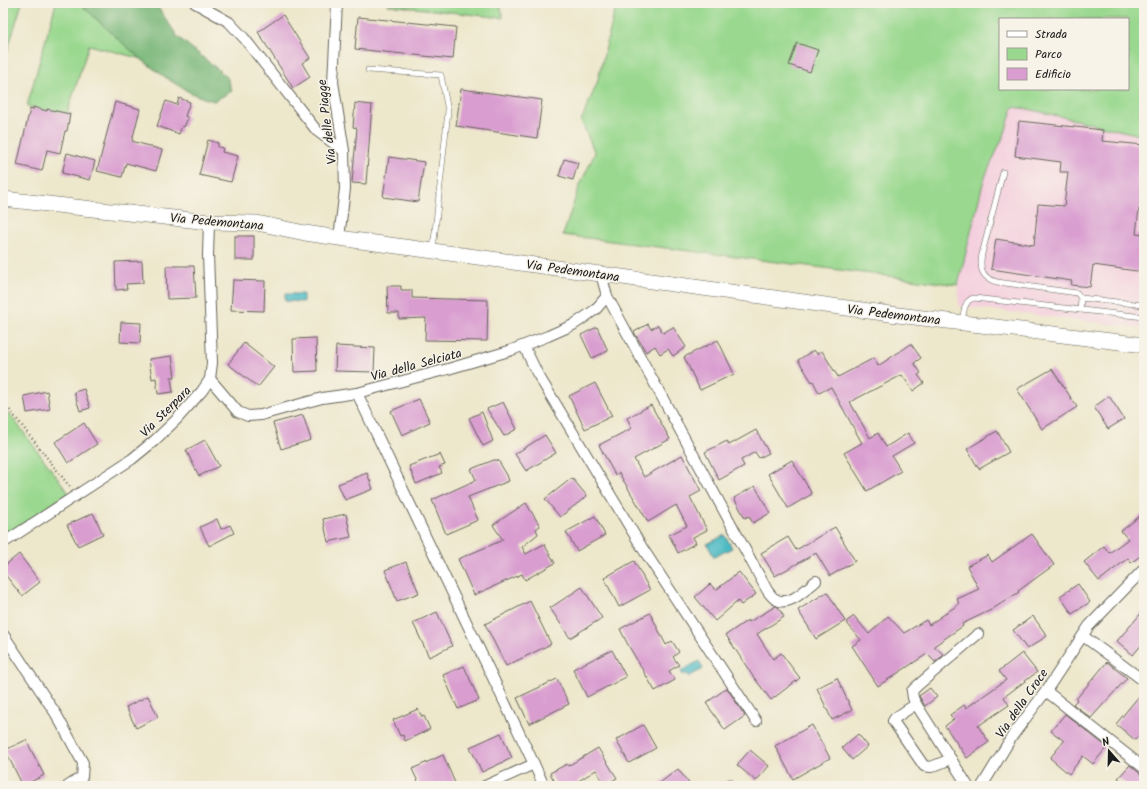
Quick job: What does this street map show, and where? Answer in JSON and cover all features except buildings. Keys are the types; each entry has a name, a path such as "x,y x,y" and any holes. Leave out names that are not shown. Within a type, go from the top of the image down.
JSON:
{"street":[{"path":"195,3 229,22 244,38 317,131 344,151"},
{"name":"Via delle Piagge","path":"337,3 333,82 344,151 345,190 339,238"},
{"name":"Via Pedemontana","path":"3,199 209,222 257,223 305,234 898,315 1144,345"},
{"name":"Via Sterpara","path":"3,543 132,459 176,420 198,396 210,379 212,362 208,254 209,222"},
{"path":"601,274 607,296 767,590 775,599 785,602 795,598 816,581"},
{"name":"Via della Selciata","path":"210,379 235,410 248,416 261,415 322,398 357,393 524,346 559,332 585,317 596,310 607,296"},
{"path":"524,346 537,373 643,550 756,721"},
{"path":"357,393 544,786"},
{"name":"Via della Croce","path":"982,786 1013,735 1046,690 1089,626 1144,570"},
{"path":"3,634 56,714 83,763 82,777 68,786"},
{"path":"968,786 916,704 912,691 978,634"},
{"path":"1083,636 1144,681"},
{"path":"1046,690 1144,768"},
{"path":"916,704 895,718 893,721 924,766 931,767 951,759"},
{"path":"485,786 534,764"}],"lane":[{"path":"368,70 441,75 448,111 433,251"},
{"path":"1003,172 980,263 983,273 988,278 997,282 1077,293 1081,298 1080,310"},
{"path":"962,322 966,303 974,298 1144,317"},
{"path":"1081,298 1144,305"},
{"path":"730,781 733,786"}],"path":[{"path":"3,410 8,408 76,495"}],"shaded area":[{"path":"1013,107 1028,109 1144,136 1144,328 959,306 958,285 984,179 1005,133"}],"green space":[{"path":"3,3 22,3 3,65"},
{"path":"56,3 79,3 142,59 89,45 66,117 27,106"},
{"path":"79,3 155,3 178,37 227,77 232,91 214,101 191,93 175,84 146,63"},
{"path":"389,3 500,3 503,18 388,5"},
{"path":"613,3 1144,3 1144,136 1028,109 1013,107 1005,133 984,179 958,285 563,235 579,187 595,153 581,121 597,83 616,6"},
{"path":"9,413 69,493 3,537 3,415"}],"water":[{"path":"285,294 303,294 303,302 285,301"},
{"path":"725,535 732,548 714,557 707,544"},
{"path":"699,661 703,669 688,677 686,673 683,675 681,671"}]}
